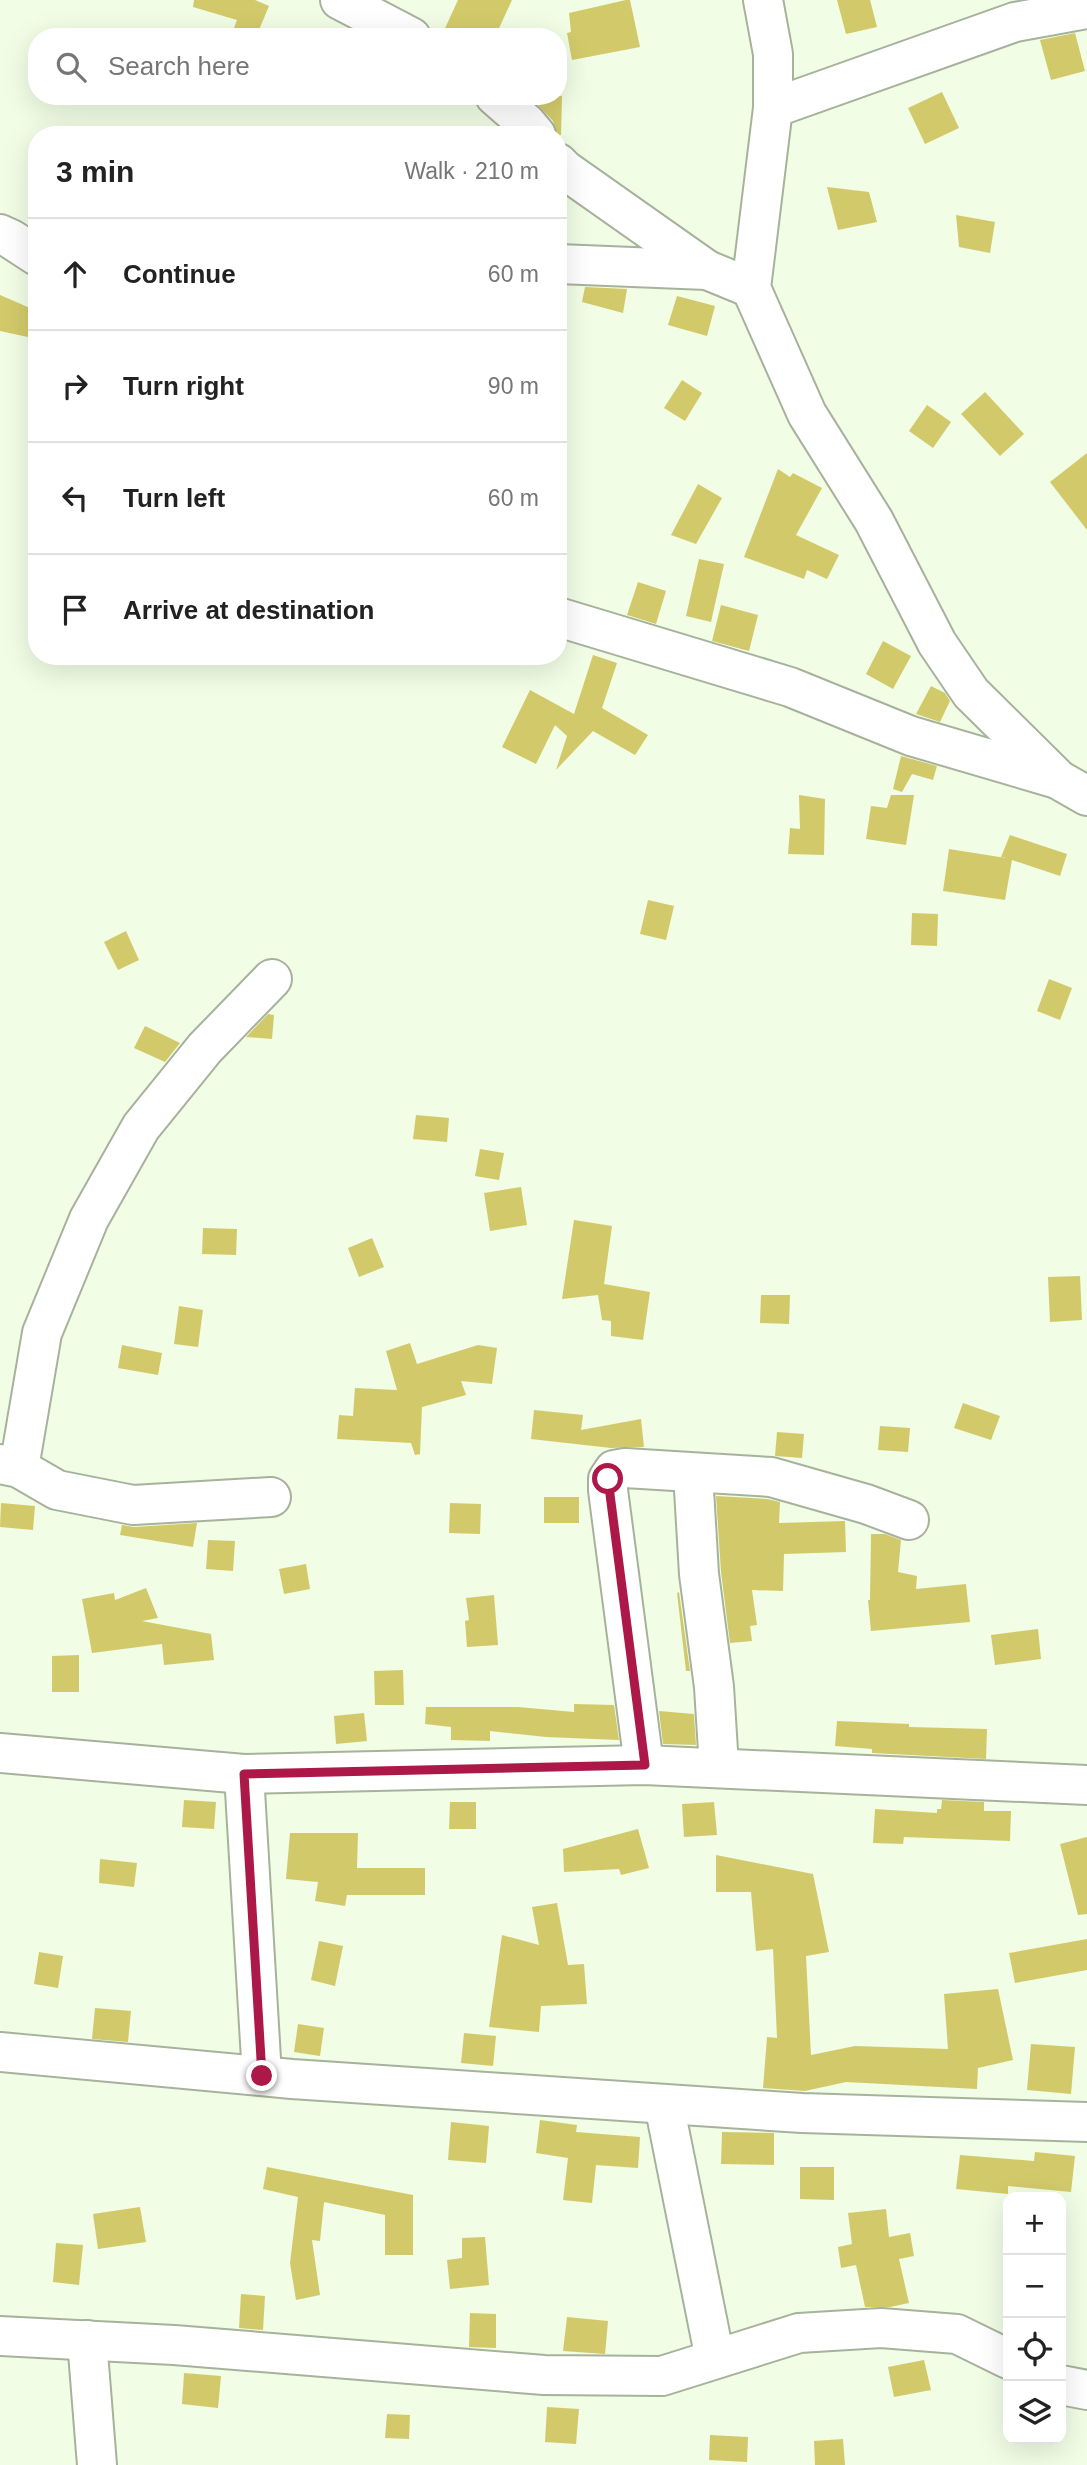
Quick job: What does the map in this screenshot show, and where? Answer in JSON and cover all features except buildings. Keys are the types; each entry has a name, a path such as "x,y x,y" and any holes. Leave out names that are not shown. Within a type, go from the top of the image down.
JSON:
{"street":[{"path":"340,0 394,28"},
{"path":"763,0 773,54 773,108 751,288 807,414 874,522 937,643 971,692 1073,788"},
{"path":"773,108 1015,22 1087,9"},
{"path":"506,105 529,126"},
{"path":"567,171 707,270 751,288"},
{"path":"0,234 28,250"},
{"path":"567,264 707,270"},
{"path":"567,620 790,687 911,736 1073,788"},
{"path":"271,1497 133,1504 57,1489 9,1466 42,1333 89,1219 141,1127 205,1048 272,979"},
{"path":"645,1765 608,1479 614,1470 625,1468 771,1477 866,1504 909,1520"},
{"path":"693,1473 699,1574 714,1687 719,1767"},
{"path":"0,1753 244,1774 645,1765 1087,1785"},
{"path":"244,1774 262,2076"},
{"path":"0,2052 262,2076 802,2113 1087,2122"},
{"path":"664,2104 715,2359"},
{"path":"0,2336 188,2346 544,2375 662,2376 799,2333 881,2328 957,2334 1003,2357"},
{"path":"87,2340 97,2465"},
{"path":"1066,2386 1087,2390"}],"route":[{"path":"262,2076 244,1774 645,1765 608,1479"}]}
